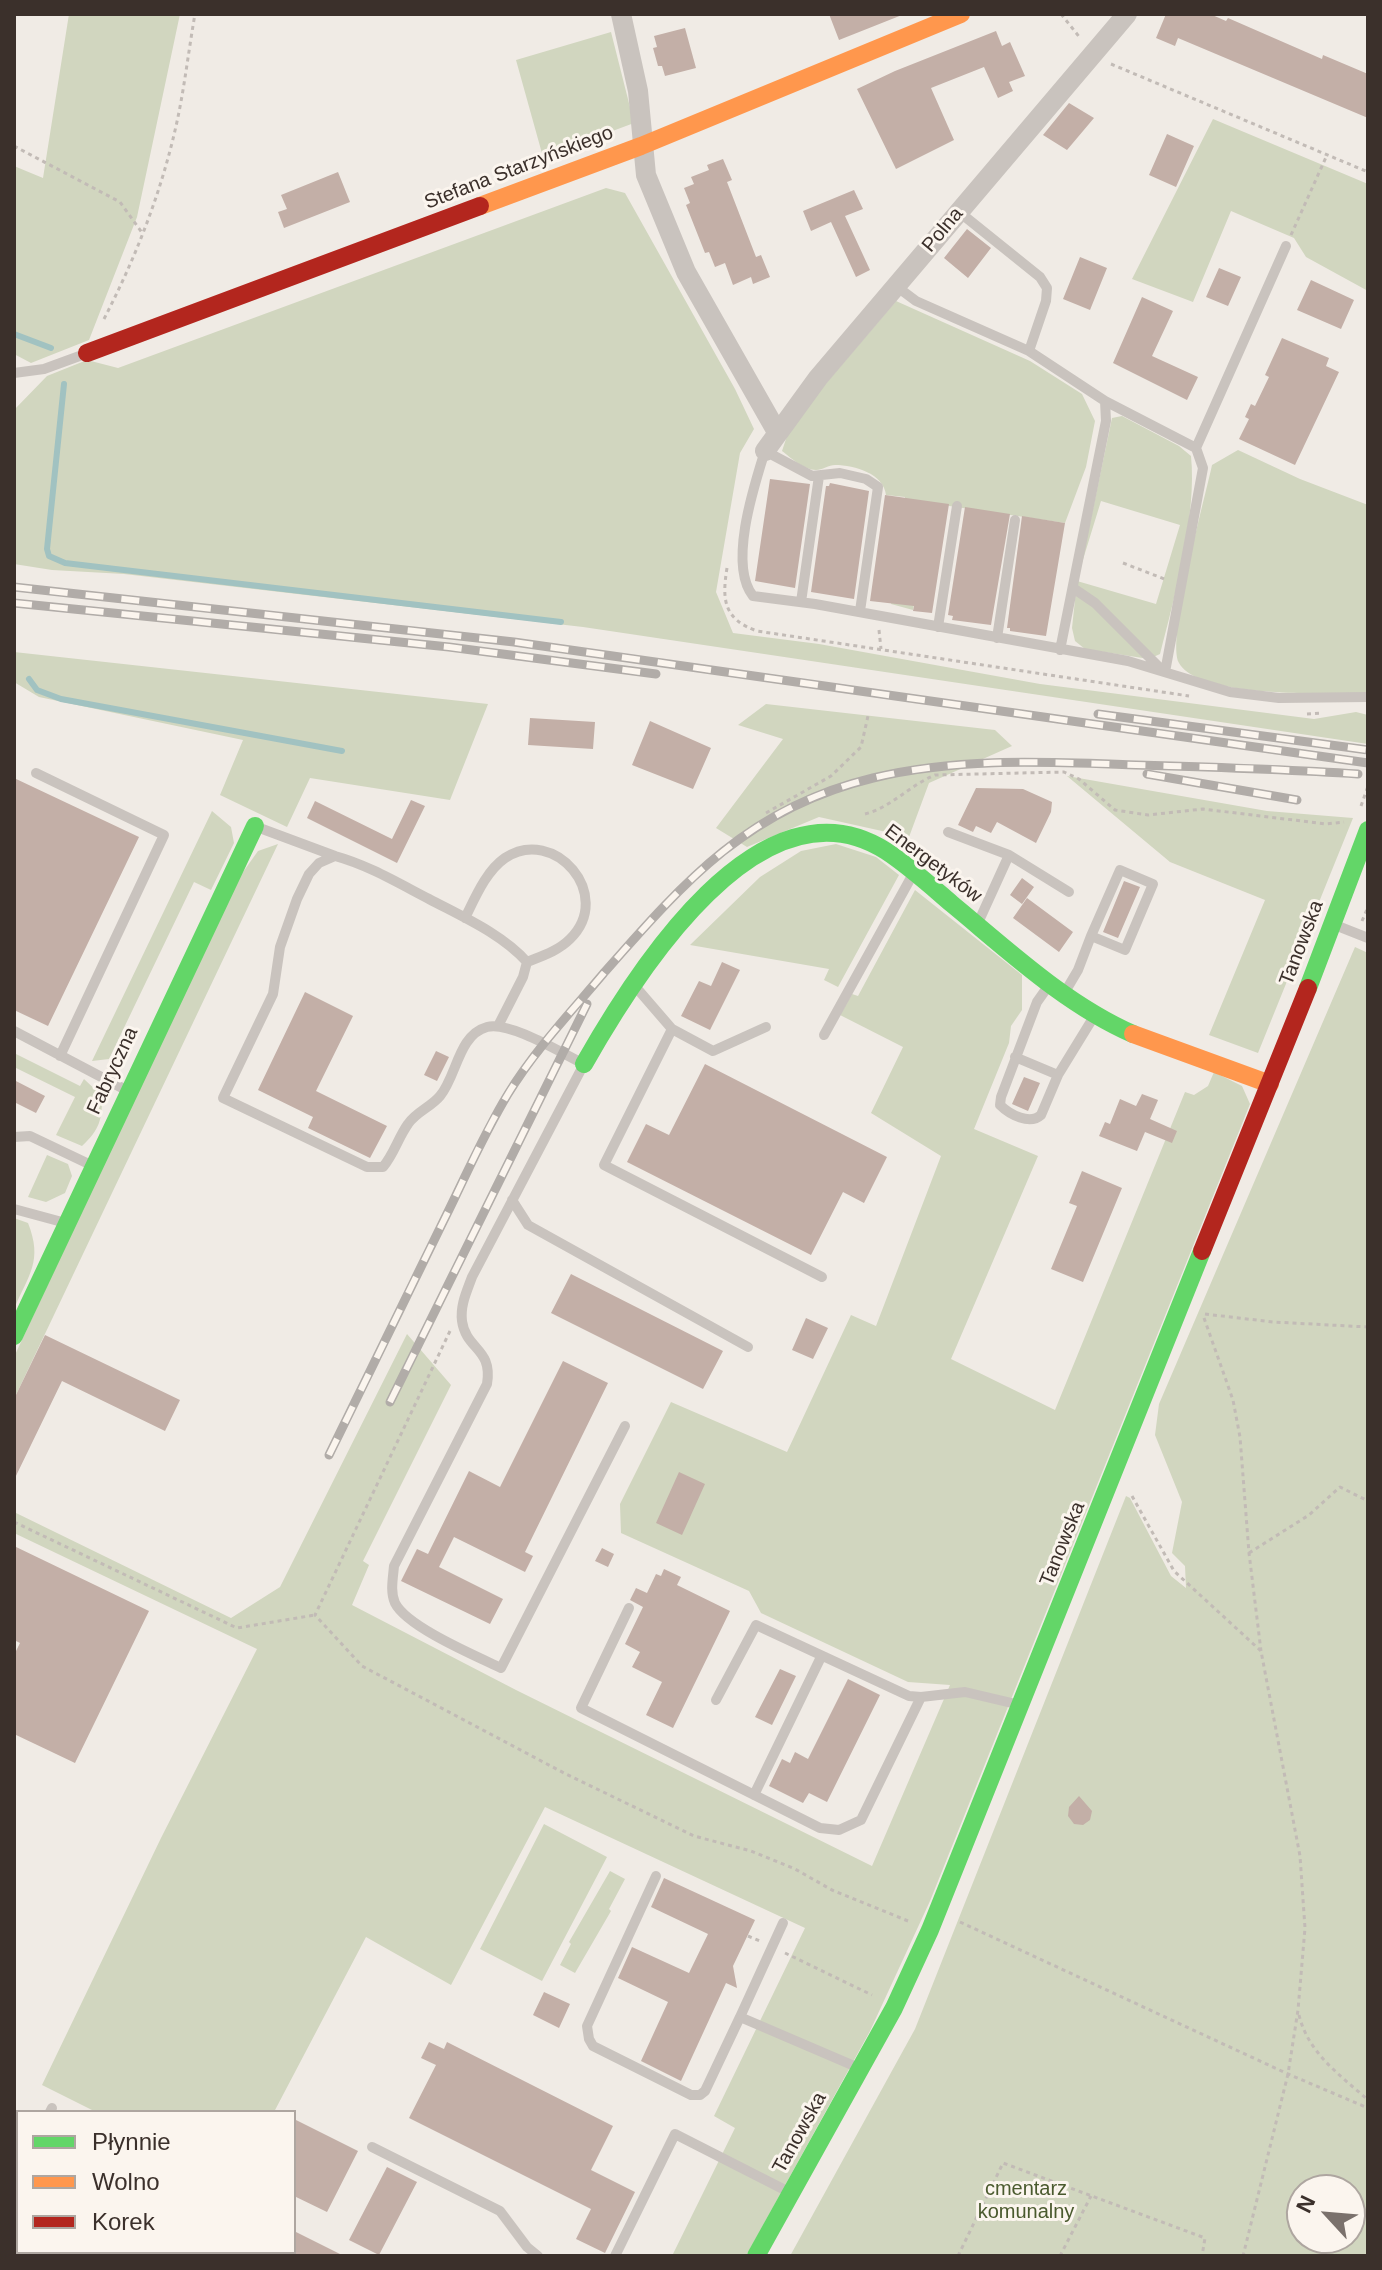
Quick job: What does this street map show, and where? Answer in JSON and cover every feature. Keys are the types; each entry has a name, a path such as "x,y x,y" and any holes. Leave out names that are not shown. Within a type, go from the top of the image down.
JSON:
{"street":[{"path":"621,14 638,91 646,175 686,272 777,432"},
{"name":"Stefana Starzyńskiego","path":"87,353 641,146 961,14"},
{"name":"Polna","path":"765,451 818,378 1127,14"},
{"name":"Fabryczna","path":"14,1336 255,826"},
{"name":"Tanowska","path":"756,2256 894,2008 934,1921 1333,924 1362,826"},
{"name":"Energetyków","path":"584,1064 632,983 724,881 763,851 795,836 832,831 867,841 914,872 1057,988 1096,1014 1154,1042 1270,1084"}],"lane":[{"path":"958,211 1040,277 1047,288 1046,301 1029,351"},
{"path":"1165,672 1203,468 1196,448 1286,246"},
{"path":"896,286 916,301 1029,351 1105,401 1196,448"},
{"path":"14,373 44,369 87,353"},
{"path":"1060,650 1106,421 1105,401"},
{"path":"860,611 878,487 866,479 840,473 819,476 804,474 765,451 748,510 743,546 746,588 753,596 860,611 1128,661 1218,689 1255,695 1368,697"},
{"path":"801,602 819,476"},
{"path":"938,627 957,506"},
{"path":"997,638 1015,520"},
{"path":"1073,588 1095,603 1165,672"},
{"path":"36,773 164,835 60,1056"},
{"path":"255,826 358,862 465,918 515,949 527,962"},
{"path":"948,832 1009,855 1069,892"},
{"path":"465,918 489,875 504,858 524,849 542,851 561,859 577,874 584,886 587,900 583,919 571,939 557,950 527,962"},
{"path":"977,925 1009,855"},
{"path":"335,856 319,863 309,874 297,899 280,947 273,994 223,1098 367,1167 383,1167 408,1124 439,1097 466,1043 487,1027 498,1026 529,1037 584,1064 472,1277 462,1306 462,1324 472,1344 483,1353 490,1370 487,1384 394,1566 392,1587 395,1603 409,1620 501,1668 625,1426"},
{"path":"1091,936 1125,950 1153,884 1120,870 1091,936 1078,970 1037,1002 1000,1105 1030,1120 1041,1115 1058,1075 1096,1014"},
{"path":"824,1035 914,872"},
{"path":"1333,924 1368,938"},
{"path":"498,1026 523,977 527,962"},
{"path":"632,983 672,1029 713,1051 766,1027"},
{"path":"672,1029 604,1165 822,1277"},
{"path":"14,1031 128,1091"},
{"path":"1015,1057 1058,1075"},
{"path":"14,1137 30,1136 93,1166"},
{"path":"512,1200 528,1225 748,1347"},
{"path":"14,1209 66,1222"},
{"path":"629,1608 581,1708 820,1828 839,1830 861,1820 921,1697"},
{"path":"716,1700 756,1625 909,1696 965,1692 1022,1706"},
{"path":"754,1795 821,1657"},
{"path":"656,1876 587,2026 589,2039 593,2046 691,2095 700,2095 705,2091 783,1923"},
{"path":"740,2017 861,2068"},
{"path":"615,2256 675,2134 792,2193"},
{"path":"372,2147 500,2211 527,2247 538,2256"}],"path":[{"path":"87,353 133,262 158,192 178,119 195,14"},
{"path":"1061,14 1075,33 1108,63 1368,172"},
{"path":"14,146 120,202 143,234"},
{"path":"1286,246 1327,155"},
{"path":"728,562 723,591 726,606 745,627 757,631 1196,697"},
{"path":"1123,563 1164,579"},
{"path":"1306,714 1329,713"},
{"path":"766,813 831,776 861,747 868,716"},
{"path":"832,831 855,817 877,811 935,775 1064,772 1079,779 1115,810 1148,815 1203,809 1362,826"},
{"path":"1362,923 1368,907"},
{"path":"315,1615 462,1306"},
{"path":"1243,2256 1288,2074 1298,2010 1305,1928 1300,1856 1261,1651 1240,1437 1233,1400 1202,1314 1273,1322 1368,1327"},
{"path":"1114,1475 1126,1486 1174,1571 1261,1651"},
{"path":"1249,1553 1309,1515 1340,1487 1368,1501"},
{"path":"14,1522 237,1628 315,1615"},
{"path":"315,1615 362,1666 618,1800 694,1836 751,1851 795,1869 832,1890 934,1921 1368,2108"},
{"path":"748,1936 875,1996"},
{"path":"1298,2010 1303,2033 1317,2053 1368,2100"},
{"path":"958,2256 1003,2163 1205,2238 1202,2256"},
{"path":"1060,2256 1091,2196"}],"green space":[{"path":"69,14 180,14 137,217 89,340 31,363 14,354 14,166 43,178"},
{"path":"611,32 634,123 543,157 516,60"},
{"path":"1213,119 1368,184 1368,291 1306,257 1294,238 1231,211 1193,302 1132,279"},
{"path":"606,188 625,193 735,389 754,429 740,453 716,592 733,633 819,644 1040,684 1314,719 1356,712 1368,715 1368,744 583,627 14,564 14,410 47,376 87,360 118,368"},
{"path":"896,301 1030,361 1082,394 1095,421 1086,467 1065,523 929,503 913,610 891,604 905,497 886,495 880,481 859,469 835,465 811,469 782,451 791,424"},
{"path":"1122,416 1179,446 1191,456 1191,503 1178,581 1160,654 1149,659 1085,649 1075,641 1072,628 1077,581 1156,604 1180,525 1101,501 1081,566 1112,418"},
{"path":"1238,450 1300,479 1368,505 1368,693 1267,692 1238,688 1191,675 1179,663 1176,649 1182,599 1212,465"},
{"path":"14,652 488,704 450,800 310,778 287,827 220,795 243,740 39,697 14,682"},
{"path":"766,704 995,730 1012,746 929,783 909,837 819,817 747,847 716,828 783,739 738,725"},
{"path":"1067,776 1267,811 1353,818 1258,1053 1209,1035 1265,900 1170,862"},
{"path":"212,811 231,827 234,843 211,890 194,882 109,1059 92,1061"},
{"path":"278,844 14,1399 14,1357 233,886 258,851"},
{"path":"836,844 876,857 899,875 838,987 824,980 829,969 690,945 760,877 801,851"},
{"path":"915,890 1022,975 1022,1010 1011,1026 1009,1043 974,1129 1038,1156 951,1359 1055,1410 1185,1092 1194,1095 1208,1086 1214,1072 1242,1086 1250,1104 930,1901 870,2031 746,2256 672,2256 735,2128 714,2116 805,1928 545,1807 451,1985 366,1937 275,2110 92,2110 42,2085 161,1838 257,1649 14,1533 14,1512 231,1618 280,1587 407,1334 451,1385 363,1561 369,1565 352,1605 872,1866 950,1685 908,1682 761,1613 749,1591 621,1533 620,1504 671,1402 787,1452 851,1315 876,1326 941,1156 871,1113 903,1047 840,1015 852,994 858,996"},
{"name":"cmentarz komunalny","path":"1355,947 1368,953 1368,2256 790,2256 915,2029 1126,1496 1130,1498 1171,1576 1186,1588 1185,1566 1172,1553 1182,1502 1155,1435 1159,1404"},
{"path":"14,1053 80,1086 84,1079 102,1096 99,1124 82,1146 56,1135 75,1097 14,1067"},
{"path":"47,1155 68,1164 72,1176 65,1193 46,1202 28,1197"},
{"path":"14,1218 28,1223 34,1258 14,1309"},
{"path":"544,1824 607,1857 542,1981 480,1949"},
{"path":"610,1871 625,1879 609,1909 611,1911 575,1973 560,1965 571,1944 569,1942"}],"building":[{"path":"829,14 902,14 902,15 839,40"},
{"path":"1166,14 1210,14 1226,21 1228,18 1322,59 1323,55 1368,74 1368,118 1178,38 1175,46 1156,38"},
{"path":"685,28 696,68 665,76 662,66 658,66 653,48 657,47 654,36"},
{"path":"996,31 1002,46 1010,42 1025,76 1009,82 1013,91 998,98 984,67 931,88 954,140 896,169 857,89"},
{"path":"1069,103 1094,118 1067,150 1043,135"},
{"path":"1167,134 1194,146 1176,187 1149,175"},
{"path":"723,159 732,180 727,182 756,257 761,255 770,277 753,284 751,277 733,285 725,263 715,267 709,252 705,253 686,205 690,203 684,188 694,184 691,177 709,170 707,165"},
{"path":"338,172 350,202 284,228 278,212 287,209 281,195"},
{"path":"854,190 863,209 845,216 870,270 856,277 831,222 811,231 803,211"},
{"path":"967,229 991,248 968,278 944,258"},
{"path":"1080,257 1107,268 1090,310 1063,299"},
{"path":"1219,268 1241,277 1228,306 1206,297"},
{"path":"1311,280 1354,300 1341,329 1297,310"},
{"path":"1142,297 1173,311 1152,356 1198,377 1187,400 1113,363"},
{"path":"1282,338 1329,358 1326,366 1339,372 1295,465 1239,439 1249,419 1245,417 1251,404 1255,406 1269,377 1265,375"},
{"path":"770,479 810,484 795,588 755,581"},
{"path":"830,483 869,491 854,599 811,592 826,486"},
{"path":"885,495 949,504 932,613 913,611 914,606 870,601"},
{"path":"965,507 1010,514 991,625 952,620 953,616 948,615"},
{"path":"1022,516 1065,523 1046,636 1007,628"},
{"path":"530,718 595,722 593,749 528,745"},
{"path":"650,721 711,748 693,789 632,765"},
{"path":"14,778 139,837 48,1026 14,1010"},
{"path":"976,788 1023,789 1052,802 1051,812 1036,843 997,822 991,833 976,826 973,832 958,825"},
{"path":"411,800 425,806 397,863 307,818 315,801 392,839"},
{"path":"1022,878 1034,887 1022,904 1010,895"},
{"path":"1124,881 1140,887 1118,938 1103,932"},
{"path":"1027,898 1073,932 1059,952 1013,918"},
{"path":"722,962 740,970 710,1030 681,1016 699,981 711,986"},
{"path":"305,992 353,1016 316,1091 387,1126 370,1158 308,1128 313,1117 258,1090"},
{"path":"436,1051 449,1057 437,1081 424,1075"},
{"path":"705,1064 887,1157 864,1203 843,1192 811,1255 627,1162 646,1124 669,1135"},
{"path":"1024,1077 1040,1083 1028,1111 1012,1104"},
{"path":"14,1080 45,1096 36,1113 14,1102"},
{"path":"1142,1094 1158,1100 1150,1119 1177,1131 1172,1143 1145,1132 1137,1151 1099,1136 1105,1122 1110,1124 1120,1099 1136,1106"},
{"path":"1082,1171 1122,1188 1083,1282 1051,1269 1077,1206 1069,1203"},
{"path":"571,1274 723,1351 703,1389 551,1313"},
{"path":"806,1318 828,1328 813,1359 792,1350"},
{"path":"45,1335 180,1400 165,1431 62,1381 14,1480 14,1399"},
{"path":"563,1361 608,1383 525,1552 533,1556 525,1572 454,1537 439,1567 503,1599 490,1624 401,1581 417,1549 428,1554 469,1471 500,1487"},
{"path":"679,1472 705,1484 682,1535 656,1523"},
{"path":"14,1546 149,1611 75,1763 14,1734 14,1655 20,1643 14,1640"},
{"path":"602,1548 614,1554 608,1567 595,1561"},
{"path":"664,1569 681,1577 677,1585 730,1611 673,1728 646,1715 662,1682 632,1667 640,1652 625,1644 643,1607 630,1600 636,1588 647,1593 656,1574 661,1576"},
{"path":"780,1669 796,1676 772,1725 755,1717"},
{"path":"848,1679 880,1695 827,1802 809,1793 803,1803 769,1786 782,1759 790,1763 795,1752 808,1759"},
{"path":"1079,1796 1092,1811 1090,1820 1083,1825 1074,1824 1068,1816 1069,1807"},
{"path":"664,1878 755,1920 733,1966 737,1988 726,1983 681,2081 641,2061 668,2002 618,1978 632,1947 689,1973 708,1934 651,1907"},
{"path":"544,1992 570,2004 559,2028 533,2015"},
{"path":"429,2042 444,2049 447,2042 613,2126 591,2170 635,2192 605,2253 576,2239 591,2209 409,2118 436,2065 421,2058"},
{"path":"296,2120 358,2151 327,2212 296,2197"},
{"path":"387,2167 417,2182 379,2255 349,2240"},
{"path":"296,2232 344,2256 294,2256"}],"waterway":[{"path":"14,334 51,348"},
{"path":"64,384 47,549 49,556 65,563 561,622"},
{"path":"29,679 37,690 61,699 342,751"}],"railway":[{"path":"14,587 514,642 1368,763"},
{"path":"14,603 449,647 656,674"},
{"path":"1098,714 1368,750"},
{"path":"329,1455 482,1142 518,1078 541,1047 662,909 691,879 754,829 789,808 829,791 873,778 938,767 1004,762 1070,763 1358,774"},
{"path":"1147,774 1297,800"},
{"path":"390,1402 587,1004"}],"traffic: fast":[{"path":"14,1336 255,826"},
{"path":"1308,988 1368,830"},
{"path":"584,1064 635,982 669,936 707,894 749,860 793,838 839,833 895,857 1038,975 1084,1008 1133,1034"},
{"path":"756,2256 894,2008 930,1930 1202,1251"}],"traffic: slow":[{"path":"480,206 641,146 961,14"},
{"path":"1133,1034 1270,1084"}],"traffic: jam":[{"path":"87,353 480,206"},
{"path":"1202,1251 1308,988"}]}
